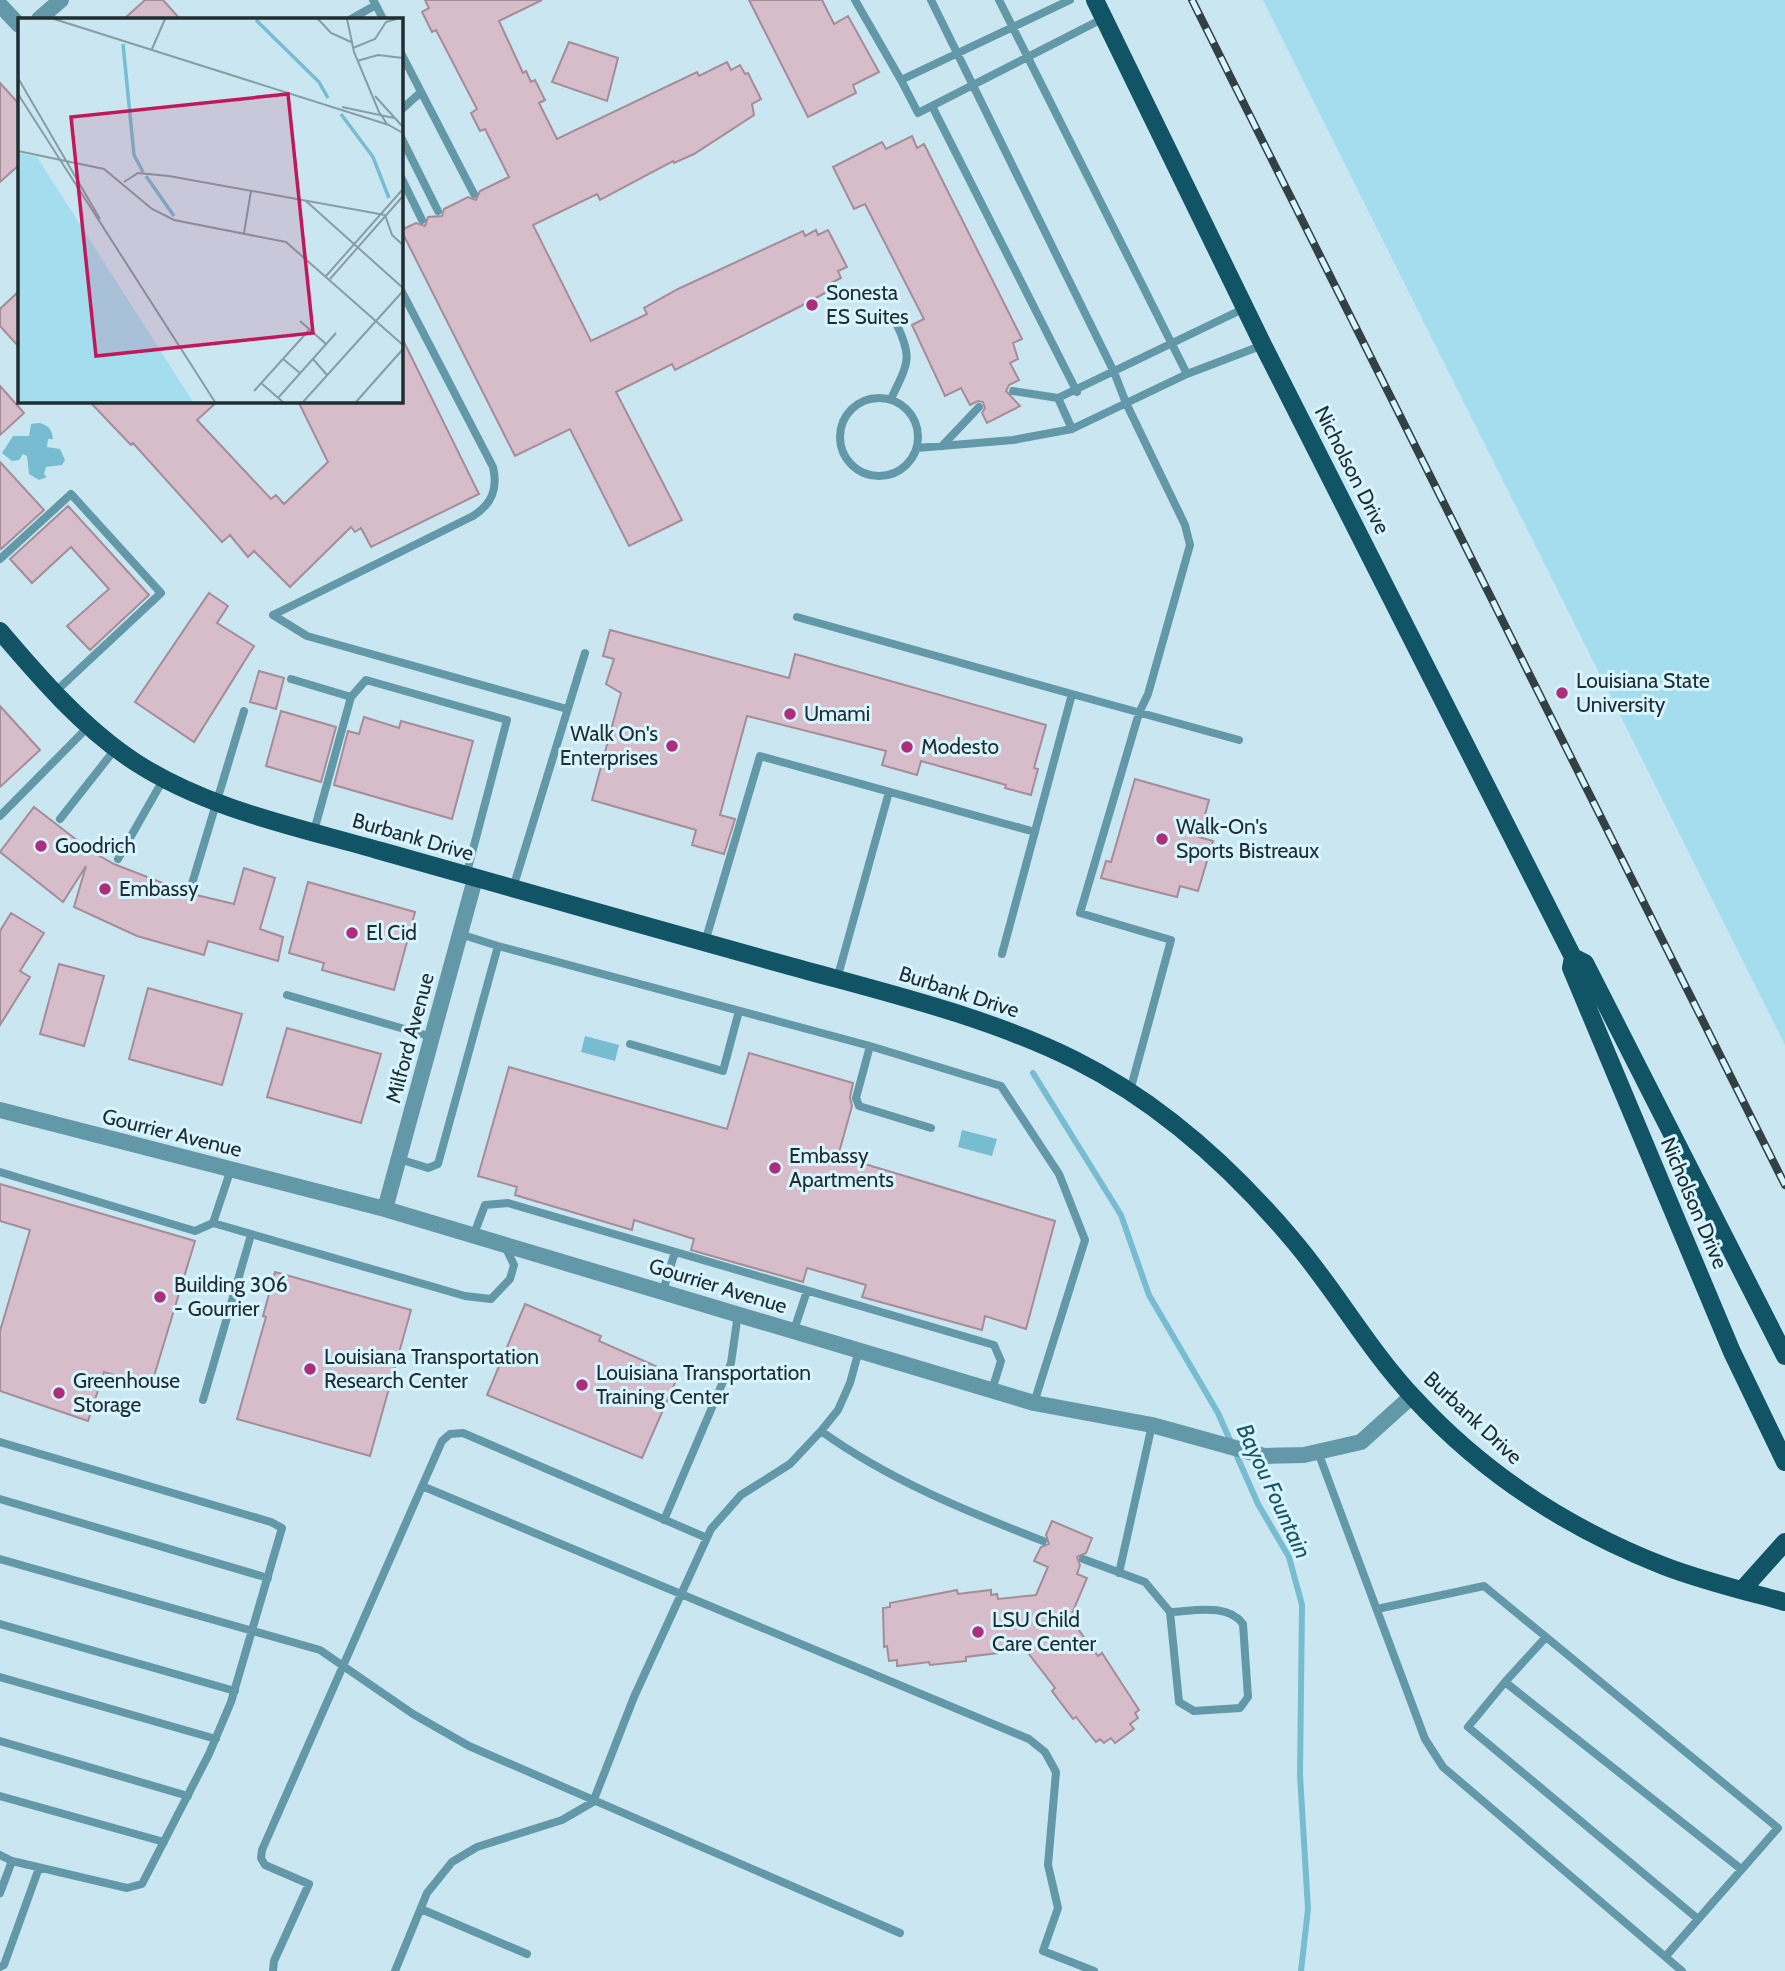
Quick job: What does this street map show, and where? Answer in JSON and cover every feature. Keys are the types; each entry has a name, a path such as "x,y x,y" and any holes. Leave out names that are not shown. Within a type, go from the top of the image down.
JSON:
{"main road":[{"name":"Nicholson Drive","path":"1095,0 1263,345 1573,957 1571,968 1718,1319 1785,1462"},
{"name":"Burbank Drive","path":"0,631 89,726 116,748 164,778 216,802 513,889 980,1020 1076,1061 1130,1091 1202,1147 1292,1238 1412,1396 1485,1464 1560,1517 1668,1567 1785,1602"},
{"name":"Nicholson Drive","path":"1573,957 1585,962 1785,1356"},
{"path":"1742,1590 1785,1542"}],"street":[{"path":"40,18 61,0"},
{"path":"0,5 18,24"},
{"name":"Milford Avenue","path":"386,1209 460,934 471,877"},
{"name":"Gourrier Avenue","path":"0,1110 386,1209 1034,1403 1152,1426 1264,1455 1286,1457 1361,1442 1412,1396"}],"lane":[{"path":"855,0 918,113 1104,18"},
{"path":"930,0 970,86 1114,372 1185,526 1190,545 1149,694 1139,713 1080,913 1171,940 1130,1091"},
{"path":"999,0 1187,374"},
{"path":"901,80 1070,0"},
{"path":"352,18 375,3"},
{"path":"402,55 474,194"},
{"path":"402,109 421,92"},
{"path":"932,106 1077,391"},
{"path":"402,139 438,211"},
{"path":"402,179 422,220"},
{"path":"402,292 493,467 496,479 492,498 483,510 472,516 273,615 307,636 567,709"},
{"path":"1013,391 1058,398 1245,308"},
{"path":"891,399 906,364 908,349 896,323"},
{"path":"916,448 1013,440 1072,429 1187,374 1263,345"},
{"path":"1058,398 1072,429"},
{"path":"891,399 913,416 918,429 916,448 907,465 884,476 859,471 842,453 840,428 853,406 865,400 891,399"},
{"path":"942,446 979,407"},
{"path":"0,559 71,494 161,593 55,691"},
{"path":"797,617 1240,740"},
{"path":"513,889 584,653"},
{"path":"291,679 351,697"},
{"path":"314,831 351,697 366,680 507,720 471,877"},
{"path":"1002,954 1072,694"},
{"path":"191,887 244,711"},
{"path":"0,816 89,726"},
{"path":"60,819 116,748"},
{"path":"705,942 760,756 1035,832"},
{"path":"118,859 164,778"},
{"path":"837,979 890,792"},
{"path":"460,934 870,1046 1001,1086 1059,1174 1085,1240 1034,1403"},
{"path":"399,1158 428,1168 438,1164 498,946"},
{"path":"287,995 432,1037"},
{"path":"630,1044 723,1071 739,1011"},
{"path":"870,1046 856,1098 859,1107 931,1128"},
{"path":"213,1223 231,1169"},
{"path":"0,1172 195,1231 213,1223 466,1296 491,1300 510,1279 514,1265 503,1243"},
{"path":"474,1234 485,1205 508,1203 995,1345 1001,1361 992,1390"},
{"path":"203,1400 251,1235"},
{"path":"663,1291 675,1252"},
{"path":"794,1330 807,1290"},
{"path":"664,1520 732,1363 737,1314"},
{"path":"395,1971 438,1876 460,1856 477,1847 562,1820 593,1802 634,1697 711,1529 741,1495 790,1464 821,1431 842,1401 859,1350"},
{"path":"1119,1573 1152,1426"},
{"path":"821,1431 857,1457 961,1509 1043,1541"},
{"path":"273,1971 274,1961 309,1884 265,1865 261,1858 262,1850 442,1441 450,1434 463,1433 707,1538"},
{"path":"0,1442 271,1522 282,1528 235,1691 216,1739 142,1884 127,1888 12,1861 0,1855"},
{"path":"1318,1452 1426,1739 1443,1767 1682,1971"},
{"path":"422,1486 682,1592 1029,1739 1045,1752 1056,1772 1048,1865 1058,1908 1043,1951 1094,1971"},
{"path":"0,1499 268,1578"},
{"path":"0,1559 320,1650 413,1714 469,1746 900,1933"},
{"path":"1083,1559 1145,1582 1170,1612 1179,1702 1194,1711 1240,1707 1245,1704 1248,1698 1243,1624 1237,1615 1224,1610 1170,1612"},
{"path":"1377,1608 1483,1586 1778,1828 1666,1956"},
{"path":"0,1624 235,1691"},
{"path":"1545,1637 1468,1727 1698,1919"},
{"path":"0,1677 216,1739"},
{"path":"1505,1682 1741,1870"},
{"path":"0,1741 188,1796"},
{"path":"0,1796 164,1842"},
{"path":"0,1893 12,1861"},
{"path":"0,1967 4,1965 39,1868"},
{"path":"421,1909 527,1954"}],"shaded area":[{"path":"1263,0 1785,0 1785,1045"},
{"path":"31,424 47,426 52,433 53,439 48,439 47,447 60,449 65,460 62,465 46,467 44,474 47,477 39,480 29,474 27,456 23,454 19,460 12,461 2,453 13,436 29,436"},
{"path":"585,1036 619,1045 615,1061 581,1052"},
{"path":"962,1130 997,1139 992,1156 958,1147"}],"building":[{"path":"145,0 163,0 179,18 125,18"},
{"path":"425,0 542,0 499,21 523,73 526,71 531,82 535,80 545,100 539,103 557,139 697,72 699,76 727,62 731,70 740,65 745,74 748,73 761,99 752,104 754,115 694,154 674,163 673,161 600,200 597,194 533,225 591,341 647,314 644,308 678,289 803,231 805,236 816,230 818,235 828,230 847,267 838,271 841,278 831,283 834,288 801,306 675,370 672,364 616,392 682,520 629,546 570,429 515,456 402,232 416,223 425,226 428,217 442,216 444,209 468,197 476,200 480,191 509,177 485,129 480,131 471,113 477,109 436,30 432,32 422,12 429,8"},
{"path":"749,0 822,0 834,24 848,16 879,72 853,85 856,93 808,117"},
{"path":"569,42 618,58 607,101 552,82"},
{"path":"0,83 18,103 18,166 0,182"},
{"path":"912,136 917,148 924,144 1022,339 1013,343 1018,359 1010,363 1019,380 1009,385 1006,391 1020,406 987,423 982,413 985,408 983,402 970,405 961,388 945,396 912,325 924,319 865,204 854,209 833,167 882,142 886,149"},
{"path":"18,292 18,346 0,326 0,309"},
{"path":"402,338 479,494 371,547 361,528 355,532 351,527 290,587 254,551 248,557 230,535 222,542 133,443 131,445 90,402 217,402 197,420 271,499 276,495 284,504 328,462 298,402 402,402"},
{"path":"0,386 24,413 0,435"},
{"path":"0,462 44,510 1,549 0,547"},
{"path":"68,506 149,595 90,650 67,626 109,589 71,547 32,583 10,559"},
{"path":"209,593 228,606 217,623 254,646 194,742 135,702"},
{"path":"610,630 789,678 795,654 1046,725 1034,768 1038,769 1031,795 1005,788 1006,785 921,761 917,775 882,765 886,751 747,716 720,815 735,819 724,854 692,845 696,830 592,800 621,693 606,684 614,659 603,656"},
{"path":"259,671 284,678 276,709 250,702"},
{"path":"0,706 40,750 0,787"},
{"path":"281,711 336,727 321,782 266,766"},
{"path":"364,717 399,728 401,721 473,741 452,819 334,785 348,731 359,734"},
{"name":"Walk-On's Sports Bistreaux","path":"1135,779 1209,800 1199,837 1213,841 1198,891 1180,886 1177,897 1101,878 1106,861 1111,862"},
{"path":"34,807 91,851 114,864 188,893 234,904 244,868 275,878 260,929 283,937 278,961 208,941 204,955 137,936 74,907 86,866 63,902 0,852"},
{"name":"El Cid","path":"308,882 415,912 394,990 322,970 324,963 289,953"},
{"path":"11,913 44,933 20,971 30,977 0,1025 0,931"},
{"path":"59,964 104,976 84,1046 40,1034"},
{"path":"148,988 242,1014 222,1085 129,1059"},
{"path":"287,1028 381,1054 361,1123 267,1097"},
{"path":"749,1053 853,1083 850,1097 852,1106 838,1156 1055,1221 1026,1329 985,1316 982,1330 862,1297 866,1285 807,1268 803,1282 691,1250 694,1239 634,1220 632,1230 515,1195 517,1187 478,1176 509,1067 727,1129"},
{"name":"Building 306 - Gourrier","path":"0,1184 195,1241 151,1386 104,1372 88,1421 0,1391 0,1331 30,1230 0,1221"},
{"name":"Louisiana Transportation Research Center","path":"275,1272 411,1310 370,1456 237,1419 266,1317 263,1316"},
{"name":"Louisiana Transportation Training Center","path":"525,1304 601,1336 599,1341 678,1376 642,1458 487,1395"},
{"name":"LSU Child Care Center","path":"1052,1521 1092,1538 1086,1553 1077,1557 1080,1565 1077,1574 1087,1578 1070,1618 1098,1656 1102,1653 1139,1710 1135,1713 1138,1718 1130,1724 1134,1729 1115,1743 1111,1738 1104,1743 1100,1739 1096,1742 1076,1717 1073,1719 1052,1691 1055,1688 1022,1645 998,1648 998,1653 966,1657 966,1661 897,1666 897,1660 889,1661 887,1646 884,1647 883,1608 890,1607 890,1603 957,1590 958,1594 991,1590 991,1595 997,1594 998,1599 1036,1595 1048,1567 1034,1561 1041,1547 1049,1544 1046,1535"}],"waterway":[{"name":"Bayou Fountain","path":"1033,1073 1121,1215 1149,1295 1218,1413 1258,1504 1289,1557 1302,1605 1300,1775 1308,1909 1301,1971"}],"railway":[{"path":"1192,0 1785,1185"}],"place":[{"name":"Sonesta ES Suites","path":"812,305"},
{"name":"Louisiana State University","path":"1562,693"},
{"name":"Umami","path":"790,714"},
{"name":"Walk On's Enterprises","path":"672,746"},
{"name":"Modesto","path":"907,747"},
{"name":"Walk-On's Sports Bistreaux","path":"1162,839"},
{"name":"Goodrich","path":"41,846"},
{"name":"Embassy","path":"105,889"},
{"name":"El Cid","path":"352,933"},
{"name":"Embassy Apartments","path":"775,1168"},
{"name":"Building 306 - Gourrier","path":"160,1297"},
{"name":"Louisiana Transportation Research Center","path":"310,1369"},
{"name":"Louisiana Transportation Training Center","path":"582,1385"},
{"name":"Greenhouse Storage","path":"59,1393"},
{"name":"LSU Child Care Center","path":"978,1632"}]}
